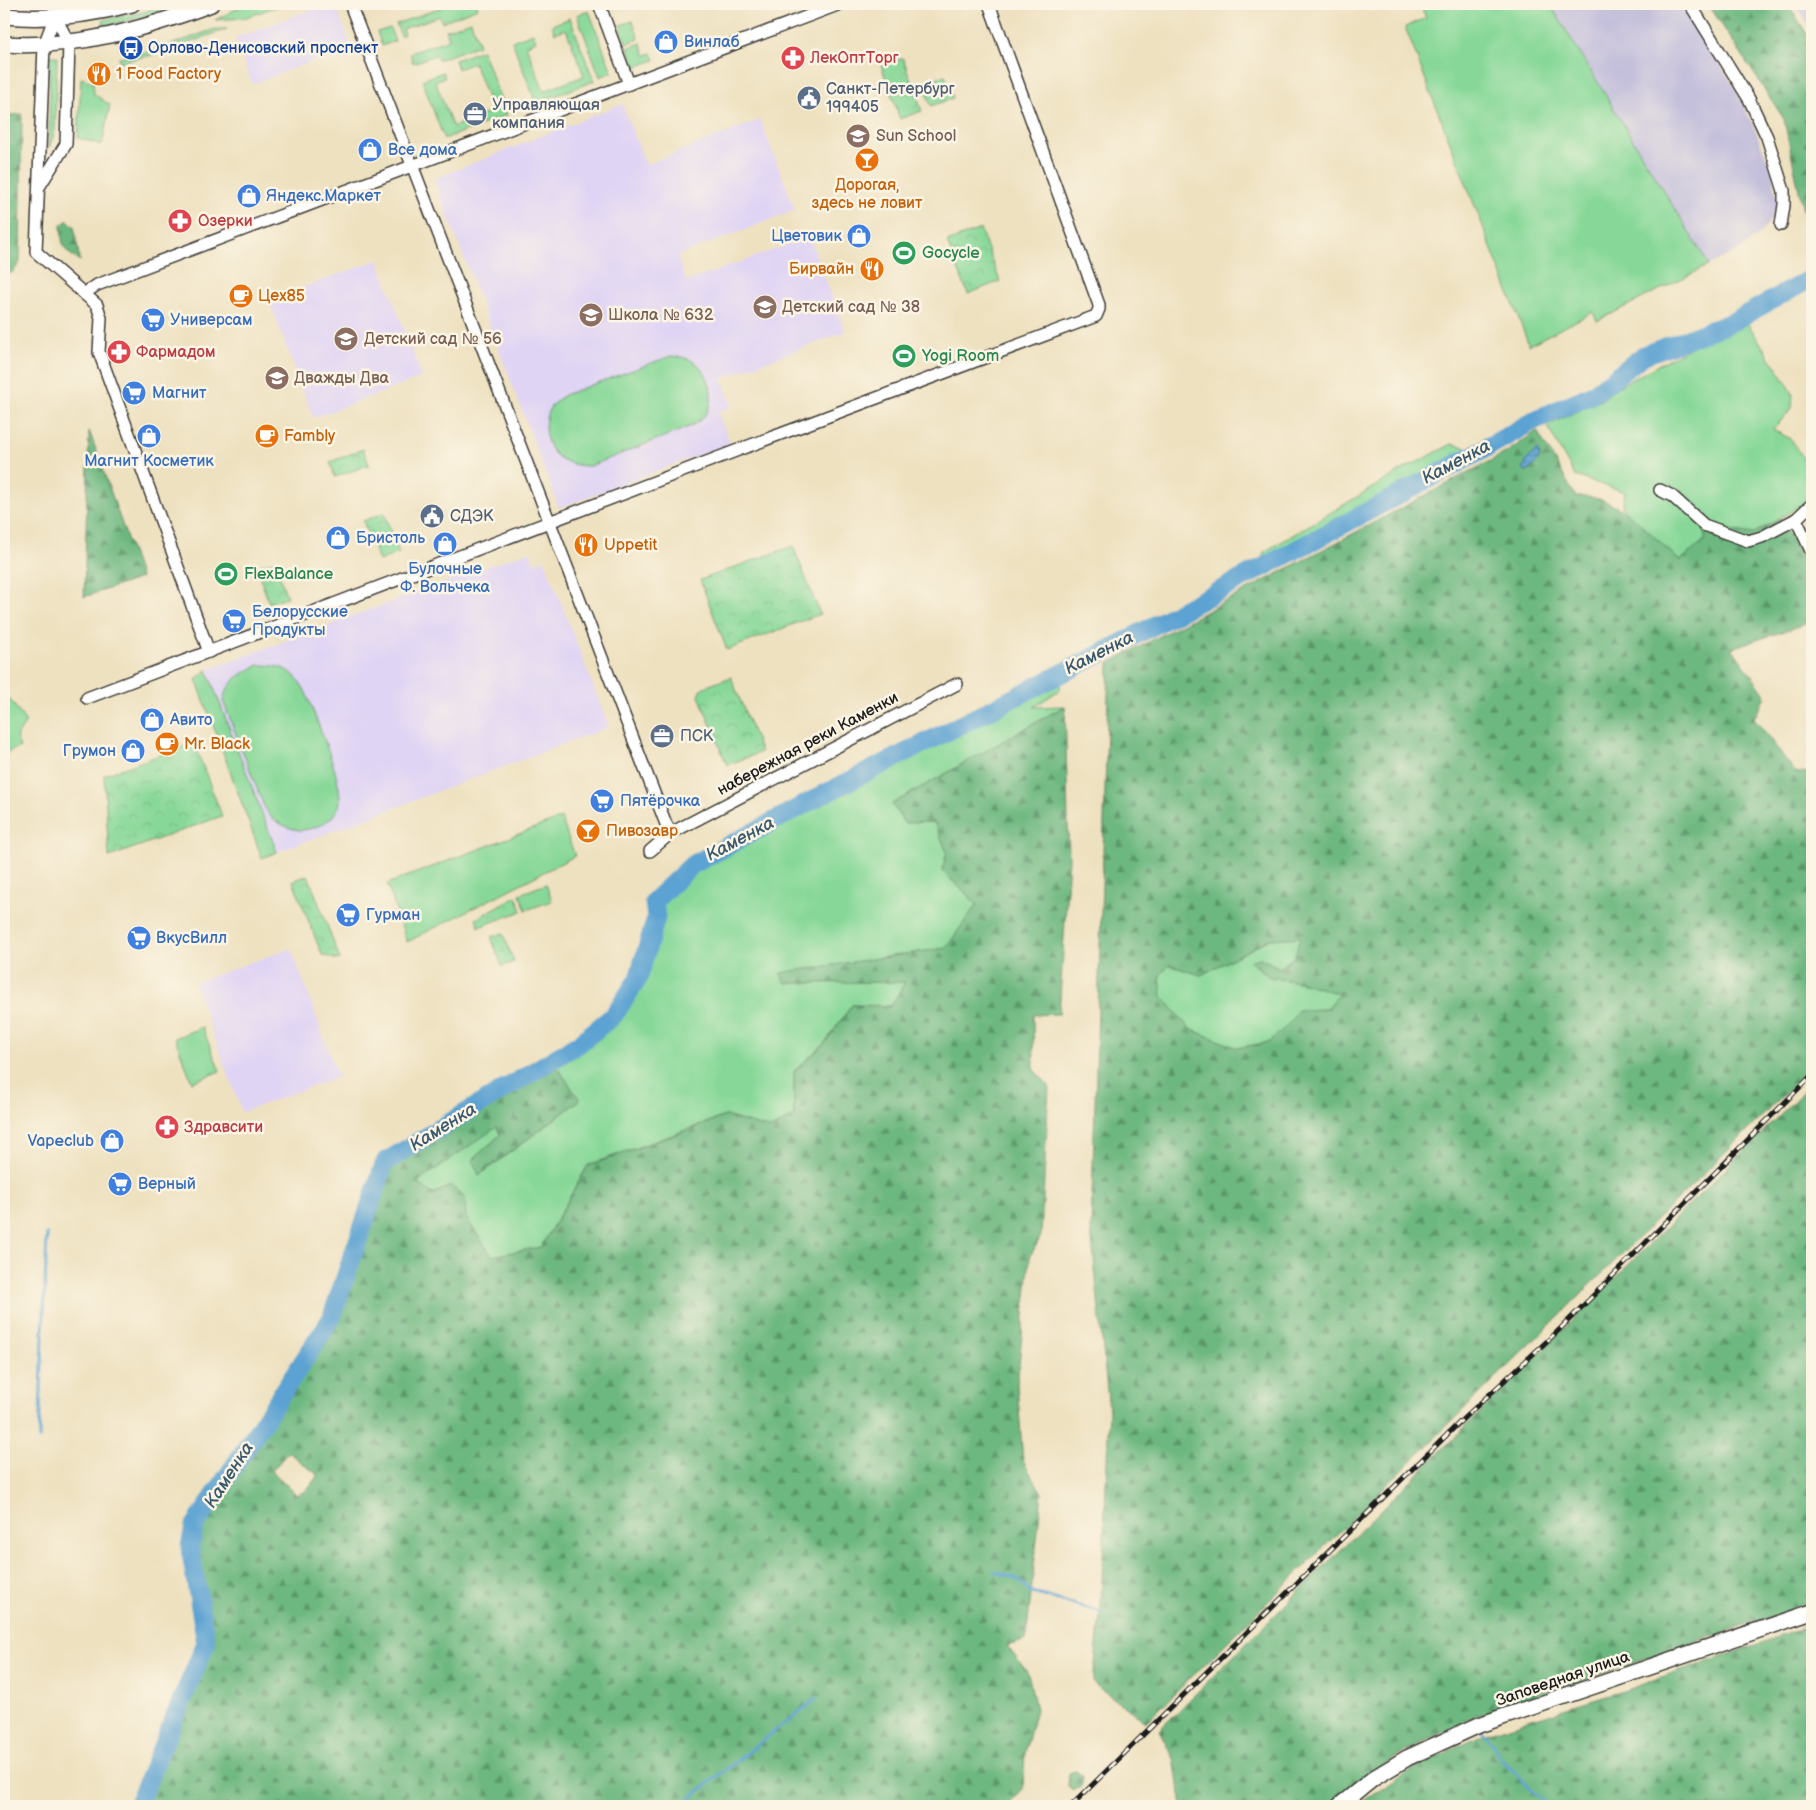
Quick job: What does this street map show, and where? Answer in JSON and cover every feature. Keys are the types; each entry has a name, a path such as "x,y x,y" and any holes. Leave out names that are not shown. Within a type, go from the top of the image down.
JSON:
{"street":[{"path":"4,16 55,16 85,13 132,4"},
{"path":"4,44 44,45 69,43 127,30 211,4"},
{"path":"350,4 671,833"},
{"path":"598,4 629,84"},
{"path":"85,293 97,285 840,4"},
{"path":"87,698 1096,316 1099,305 989,4"},
{"path":"1690,4 1749,99 1767,137 1784,191 1781,225"},
{"path":"38,188 66,144 69,43 55,16"},
{"path":"55,16 44,45 36,252 97,304 101,318 100,352 209,652"},
{"path":"1660,490 1672,496 1704,525 1748,541 1762,537 1796,519 1812,504"},
{"path":"1796,519 1812,553"},
{"name":"набережная реки Каменки","path":"650,851 671,833 957,684"},
{"name":"Заповедная улица","path":"1339,1806 1374,1778 1407,1758 1479,1725 1812,1612"}],"shaded area":[{"path":"328,4 335,4 351,47 252,84 235,38"},
{"path":"1550,4 1683,4 1736,90 1756,132 1772,173 1778,203 1772,218 1759,235 1737,251 1709,265"},
{"path":"1795,4 1812,4 1812,31"},
{"name":"Школа № 632","path":"622,104 646,165 760,120 795,210 677,256 686,282 809,237 845,332 722,378 732,407 718,413 730,443 559,508 434,179"},
{"name":"Детский сад № 56","path":"378,260 422,377 313,418 269,300"},
{"path":"530,551 534,563 544,559 609,727 277,852 207,670"},
{"path":"291,948 338,1077 242,1112 194,983"}],"green space":[{"path":"165,4 179,4 146,16 104,26 103,20 144,12"},
{"path":"246,4 284,4 244,18 215,20"},
{"path":"450,4 477,4 478,8 442,22 439,16 403,29 404,34 401,36 396,24"},
{"path":"1420,4 1550,4 1709,265 1597,321 1593,312 1529,345 1405,27 1426,18"},
{"path":"1708,4 1788,4 1812,42 1812,217 1803,210 1784,119"},
{"path":"589,11 612,72 600,77 577,15"},
{"path":"570,18 594,81 536,103 512,41 533,33 536,41 526,45 544,91 584,76 566,29 555,33 552,25"},
{"path":"471,21 479,45 438,60 436,55 413,63 410,53 449,39 446,30"},
{"path":"633,21 639,39 626,44 620,25"},
{"path":"390,28 395,41 382,46 377,32"},
{"path":"215,29 227,29 157,54 119,62 119,57 156,50"},
{"path":"641,43 645,55 652,53 655,60 635,67 628,48"},
{"path":"482,50 507,115 444,139 422,80 443,72 445,77 435,81 453,127 492,111 474,63 458,69 455,60"},
{"path":"50,56 57,56 55,131 49,148"},
{"path":"903,58 922,111 900,119 881,65"},
{"path":"945,75 953,98 931,106 923,83"},
{"path":"81,78 93,82 94,94 110,105 102,145 78,138"},
{"path":"22,114 20,262 13,272 4,276 4,128 11,115"},
{"path":"68,220 74,226 80,261 70,254 64,246 61,225"},
{"path":"980,229 1000,281 968,294 947,242"},
{"path":"1744,318 1793,393 1792,408 1773,430 1789,438 1812,470 1812,499 1753,534 1705,540 1680,561 1622,508 1625,492 1575,476 1547,426 1603,399 1616,388"},
{"path":"671,356 691,360 704,371 710,384 711,399 707,412 701,419 689,427 590,466 571,463 555,454 548,442 545,428 547,414 556,401 564,395"},
{"path":"89,430 141,578 84,597"},
{"path":"1537,431 1576,497 1591,497 1606,501 1620,508 1646,528 1680,561 1705,540 1705,519 1729,530 1753,534 1781,519 1812,576 1812,622 1732,648 1766,696 1754,718 1796,773 1812,772 1812,1067 1146,1722 1093,1683 1101,1605 1109,1411 1091,1229 1109,663 1507,452","holes":["1300,937 1295,956 1280,968 1260,958 1250,961 1269,977 1304,983 1339,994 1327,1009 1298,1010 1291,1021 1270,1042 1237,1048 1190,1029 1162,996 1160,975 1169,965 1201,975 1269,939"]},
{"path":"1452,444 1481,451 1259,569 1264,552 1404,469"},
{"path":"363,449 369,465 335,477 330,462"},
{"path":"384,513 399,553 379,561 363,521"},
{"path":"793,546 820,614 727,650 700,580"},
{"path":"274,561 287,597 269,603 256,567"},
{"path":"259,665 275,666 287,670 302,685 334,767 340,796 339,806 329,819 314,827 299,830 286,826 271,817 263,804 223,701 228,688 236,678"},
{"path":"207,670 277,852 262,858 196,679"},
{"path":"1057,674 1061,689 1034,707 1065,706 892,804 904,823 934,822 947,852 942,871 977,904 946,948 781,973 786,983 906,982 892,1006 852,1005 824,1044 794,1071 794,1116 771,1129 725,1116 588,1165 541,1247 492,1256 466,1218 464,1198 451,1186 432,1194 417,1182 497,1126 500,1135 472,1160 480,1175 580,1100 554,1063 620,1018 638,979 656,918 654,901 692,865 824,794"},
{"path":"731,677 761,752 727,765 699,696 702,688"},
{"path":"4,691 26,722 16,737 20,747 4,754"},
{"path":"1065,706 1069,859 1059,1014 1033,1015 1034,1070 1049,1086 1041,1236 1030,1257 1017,1384 1023,1461 1042,1493 1026,1640 1007,1646 1028,1673 1036,1709 1025,1753 1023,1789 1007,1806 991,1801 969,1806 144,1806 213,1644 196,1535 336,1323 385,1168 554,1063 580,1100 479,1175 472,1160 500,1135 497,1127 417,1182 432,1194 451,1186 465,1198 466,1218 492,1256 541,1247 588,1166 726,1116 771,1129 794,1116 794,1072 824,1044 852,1005 891,1006 905,982 786,983 780,973 946,948 977,904 942,871 947,852 934,822 904,823 892,804","holes":["288,1452 318,1475 306,1491 297,1495 272,1471"]},
{"path":"194,743 222,816 109,857 104,775"},
{"path":"561,818 575,856 407,942 387,884"},
{"path":"308,875 340,959 338,960 322,955 293,881"},
{"path":"546,884 552,901 526,910 520,894"},
{"path":"516,896 522,911 479,927 476,919"},
{"path":"503,933 514,962 502,966 491,937"},
{"path":"1301,937 1295,956 1279,968 1260,958 1269,977 1304,983 1340,993 1327,1009 1298,1010 1291,1021 1270,1042 1237,1048 1190,1029 1161,996 1160,975 1169,965 1201,975 1270,939"},
{"path":"202,1027 220,1071 192,1082 175,1038"},
{"path":"1812,1083 1812,1603 1476,1716 1408,1750 1346,1790 1329,1806 1182,1806 1174,1759 1159,1730"},
{"path":"1812,1625 1812,1806 1355,1806 1418,1766 1483,1734 1633,1688"},
{"path":"1076,1771 1083,1776 1081,1787 1073,1790 1068,1786 1069,1773"}],"water":[{"path":"1537,449 1540,457 1526,473 1523,469 1527,460"}],"waterway":[{"name":"Каменка","path":"137,1806 206,1643 190,1547 194,1527 331,1319 385,1162 580,1043 614,1015 638,979 656,918 654,901 692,865 824,794 1112,648 1481,451 1535,420 1591,395 1644,355 1730,323 1812,278"},
{"path":"39,1439 47,1234"},
{"path":"994,1572 1014,1578 1022,1583 1029,1592 1102,1612"},
{"path":"680,1806 817,1698"},
{"path":"1481,1728 1500,1757 1547,1806"}],"railway":[{"path":"1071,1806 1464,1418 1558,1331 1812,1075"}],"place":[{"name":"Винлаб","path":"666,42"},
{"name":"Орлово-Денисовский проспект","path":"131,48"},
{"name":"ЛекОптТорг","path":"793,58"},
{"name":"1 Food Factory","path":"99,74"},
{"name":"Санкт-Петербург 199405","path":"809,98"},
{"name":"Управляющая компания","path":"475,114"},
{"name":"Sun School","path":"858,136"},
{"name":"Все дома","path":"370,150"},
{"name":"Дорогая, здесь не ловит","path":"867,160"},
{"name":"Яндекс.Маркет","path":"249,196"},
{"name":"Озерки","path":"180,221"},
{"name":"Цветовик","path":"859,236"},
{"name":"Gocycle","path":"904,253"},
{"name":"Бирвайн","path":"872,269"},
{"name":"Цех85","path":"241,296"},
{"name":"Детский сад № 38","path":"765,307"},
{"name":"Школа № 632","path":"591,315"},
{"name":"Универсам","path":"153,320"},
{"name":"Детский сад № 56","path":"346,339"},
{"name":"Фармадом","path":"119,352"},
{"name":"Yogi Room","path":"904,356"},
{"name":"Дважды Два","path":"277,378"},
{"name":"Магнит","path":"134,393"},
{"name":"Магнит Косметик","path":"149,436"},
{"name":"Fambly","path":"267,436"},
{"name":"СДЭК","path":"432,516"},
{"name":"Бристоль","path":"338,538"},
{"name":"Булочные Ф. Вольчека","path":"445,544"},
{"name":"Uppetit","path":"586,545"},
{"name":"FlexBalance","path":"226,574"},
{"name":"Белорусские Продукты","path":"234,621"},
{"name":"Авито","path":"152,720"},
{"name":"ПСК","path":"662,736"},
{"name":"Mr. Black","path":"167,744"},
{"name":"Грумон","path":"133,751"},
{"name":"Пятёрочка","path":"602,801"},
{"name":"Пивозавр","path":"588,831"},
{"name":"Гурман","path":"348,915"},
{"name":"ВкусВилл","path":"139,938"},
{"name":"Здравсити","path":"167,1127"},
{"name":"Vapeclub","path":"112,1141"},
{"name":"Верный","path":"120,1184"}]}
